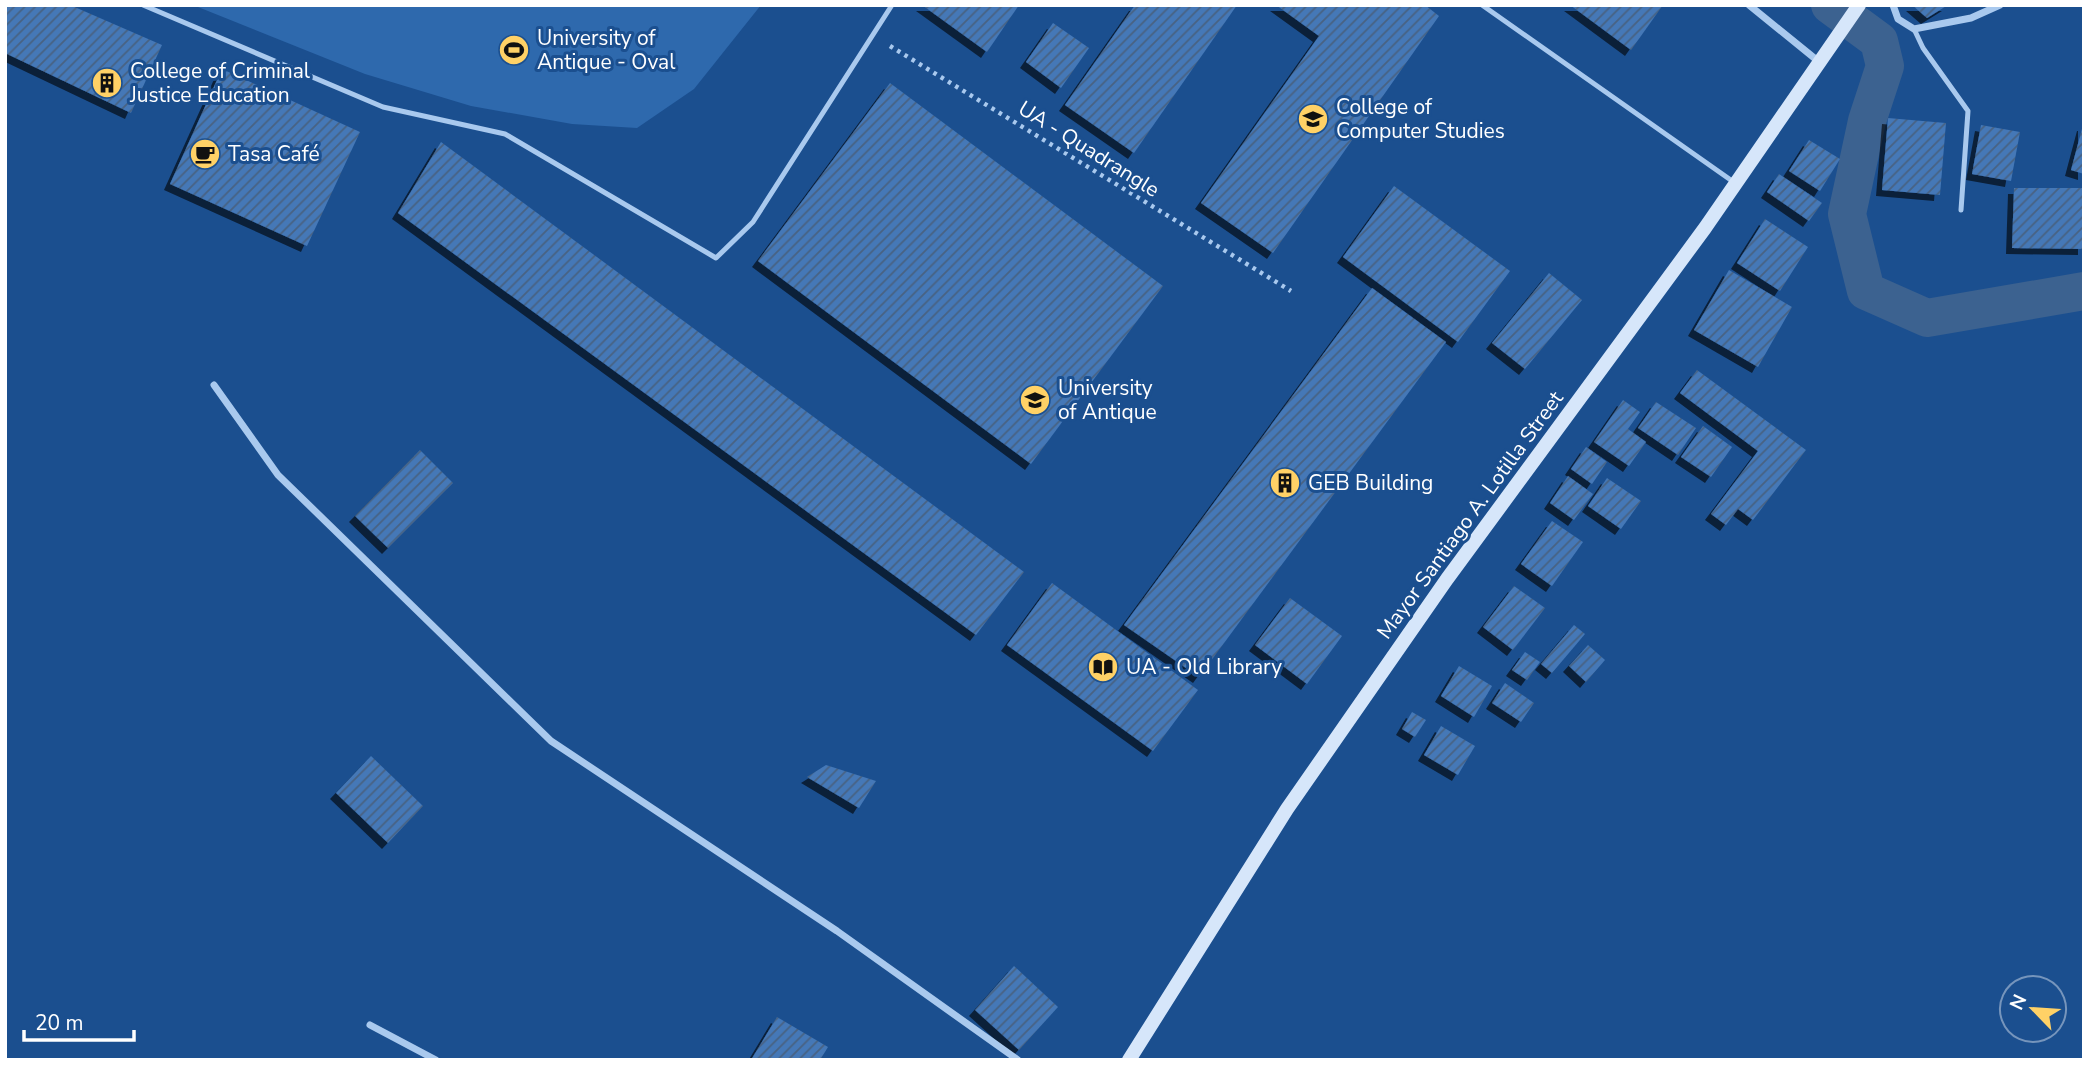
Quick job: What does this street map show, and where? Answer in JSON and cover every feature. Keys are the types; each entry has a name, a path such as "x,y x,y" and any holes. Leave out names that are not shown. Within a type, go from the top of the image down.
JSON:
{"main road":[{"name":"Mayor Santiago A. Lotilla Street","path":"1129,1060 1287,809 1447,579 1735,183 1859,5"}],"street":[{"path":"1749,5 1818,61"},
{"path":"1894,5 1898,19 1914,29 1971,18 2000,5"},
{"path":"214,385 278,475 551,741 837,931 1018,1060"},
{"path":"370,1025 436,1060"}],"lane":[{"path":"143,5 383,107 505,134 716,258 753,222 892,5"},
{"path":"1482,5 1735,183"},
{"path":"1914,29 1923,48 1968,111 1961,210"}],"path":[{"name":"UA - Quadrangle","path":"872,34 1291,291"}],"shaded area":[{"name":"University of Antique - Oval","path":"193,5 761,5 694,89 637,128 572,124 471,106 365,74"}],"building":[{"name":"College of Criminal Justice Education","path":"5,5 70,5 162,45 131,113 5,53"},
{"path":"922,5 1019,5 987,52"},
{"path":"1135,5 1237,5 1134,153 1065,105"},
{"name":"College of Computer Studies","path":"1276,5 1425,5 1439,16 1273,253 1201,203 1319,36"},
{"path":"1570,5 1663,5 1631,50"},
{"path":"1912,5 1948,5 1927,18"},
{"path":"1053,23 1089,48 1061,88 1026,62"},
{"path":"222,69 360,132 307,246 170,184"},
{"path":"890,83 1163,286 1031,464 758,261"},
{"path":"1888,118 1946,123 1940,195 1882,190"},
{"path":"1981,125 2020,132 2011,181 1972,174"},
{"path":"2084,125 2084,174 2071,170"},
{"path":"1809,140 1840,159 1820,191 1789,171"},
{"path":"441,142 1024,572 976,635 398,213"},
{"path":"1779,174 1822,203 1809,221 1767,192"},
{"path":"1394,186 1510,271 1458,342 1343,257"},
{"path":"2014,188 2084,188 2084,249 2012,248"},
{"path":"1765,219 1808,247 1780,291 1737,263"},
{"path":"1729,270 1792,307 1758,367 1694,330"},
{"path":"1549,273 1582,300 1525,369 1492,343"},
{"name":"GEB Building","path":"1372,288 1446,342 1199,677 1124,625"},
{"path":"1697,370 1806,450 1753,520 1738,509 1726,525 1711,514 1758,451 1680,393"},
{"path":"1623,400 1640,412 1628,429 1646,442 1629,466 1594,442"},
{"path":"1656,402 1696,428 1678,455 1638,428"},
{"path":"1703,426 1732,447 1711,477 1681,457"},
{"path":"1586,447 1607,462 1592,484 1571,469"},
{"path":"420,450 453,483 388,548 355,516"},
{"path":"1568,476 1593,494 1574,520 1550,503"},
{"path":"1607,478 1641,501 1621,529 1588,506"},
{"path":"1552,521 1583,542 1552,586 1521,564"},
{"name":"UA - Old Library","path":"1052,583 1198,690 1153,751 1007,645"},
{"path":"1514,586 1545,608 1513,650 1483,627"},
{"path":"1290,598 1342,636 1307,684 1255,645"},
{"path":"1574,625 1585,634 1552,673 1541,664"},
{"path":"1588,645 1605,660 1586,682 1569,666"},
{"path":"1525,652 1540,662 1527,680 1512,670"},
{"path":"1459,666 1492,686 1474,717 1441,696"},
{"path":"1505,683 1534,703 1521,722 1492,703"},
{"path":"1412,712 1426,720 1415,737 1402,729"},
{"path":"1441,726 1475,746 1458,775 1424,755"},
{"path":"371,756 423,806 388,843 336,793"},
{"path":"826,765 876,781 859,808 807,777"},
{"path":"1014,966 1058,1007 1019,1050 975,1010"},
{"path":"777,1017 828,1047 820,1060 751,1060"}],"waterway":[{"path":"1830,5 1879,41 1885,66 1867,121 1847,214 1866,291 1927,318 2084,291"}],"place":[{"name":"University of Antique - Oval","path":"514,50"},
{"name":"College of Criminal Justice Education","path":"107,83"},
{"name":"College of Computer Studies","path":"1313,119"},
{"name":"Tasa Café","path":"205,154"},
{"name":"University of Antique","path":"1035,400"},
{"name":"GEB Building","path":"1285,483"},
{"name":"UA - Old Library","path":"1103,667"}]}
